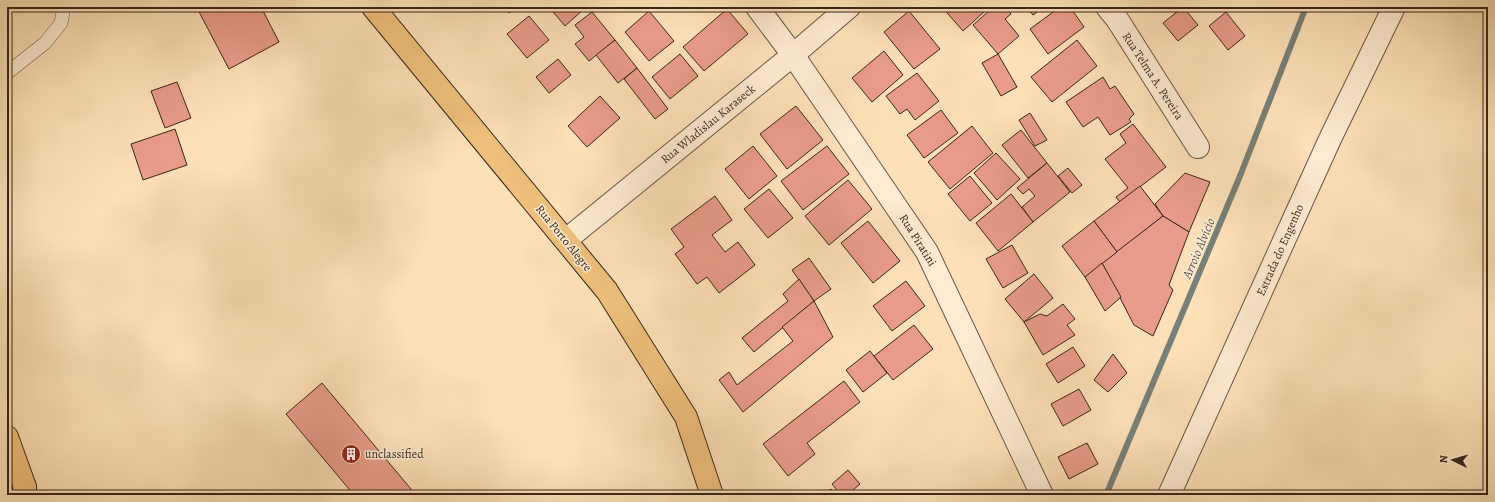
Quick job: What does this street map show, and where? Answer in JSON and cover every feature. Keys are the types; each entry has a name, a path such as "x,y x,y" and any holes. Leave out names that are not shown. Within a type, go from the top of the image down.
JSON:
{"main road":[{"name":"Rua Porto Alegre","path":"373,7 607,291 686,417 712,495"},
{"path":"7,437 24,491"}],"street":[{"name":"Rua Piratini","path":"757,7 793,56 927,252 1042,495"},
{"name":"Rua Wladislau Karaseck","path":"566,240 793,56 849,7"},
{"name":"Rua Telma A. Pereira","path":"1107,7 1117,19 1198,147"},
{"name":"Estrada do Engenho","path":"1169,495 1330,139 1394,7"}],"lane":[{"path":"7,73 45,43 61,23 64,7"}],"building":[{"path":"261,7 279,42 229,69 197,8"},
{"path":"504,7 517,7 509,13"},
{"path":"549,7 585,7 585,8 565,26"},
{"path":"942,7 982,7 985,11 963,31"},
{"path":"985,7 1006,7 1011,14 1005,19 1019,36 998,54 973,25 989,11"},
{"path":"1026,7 1044,7 1033,15"},
{"path":"1060,7 1070,7 1084,27 1048,54 1030,29"},
{"path":"1159,7 1170,7 1162,12"},
{"path":"1183,7 1198,25 1178,41 1163,23"},
{"path":"727,9 748,34 704,71 683,47"},
{"path":"649,11 674,41 649,61 625,32"},
{"path":"909,11 940,49 914,69 884,32"},
{"path":"592,12 615,40 589,61 575,44 584,37 575,25"},
{"path":"1226,12 1245,36 1228,50 1209,26"},
{"path":"529,16 549,40 527,58 507,34"},
{"path":"615,40 637,68 618,83 596,55"},
{"path":"1077,40 1097,66 1052,102 1031,77"},
{"path":"884,51 903,75 872,102 852,78"},
{"path":"680,54 698,76 670,99 652,77"},
{"path":"998,54 1017,87 1001,96 982,63"},
{"path":"558,59 571,75 549,93 536,77"},
{"path":"637,68 668,109 655,119 624,79"},
{"path":"917,73 939,101 915,120 907,109 900,114 886,96"},
{"path":"1103,77 1110,89 1115,86 1134,114 1129,119 1131,122 1110,135 1098,117 1083,127 1066,102"},
{"path":"177,82 191,118 165,128 151,91"},
{"path":"600,96 620,118 587,147 568,126"},
{"path":"796,106 823,140 787,169 760,134"},
{"path":"941,110 958,133 924,158 907,135"},
{"path":"1030,113 1047,140 1035,146 1019,120"},
{"path":"1133,124 1166,167 1120,202 1116,197 1128,188 1105,159 1126,143 1120,134"},
{"path":"972,126 993,153 950,189 928,162"},
{"path":"175,129 187,165 143,180 131,144"},
{"path":"1021,130 1047,163 1028,178 1002,145"},
{"path":"753,146 777,176 749,199 725,169"},
{"path":"827,146 849,174 803,210 781,181"},
{"path":"996,153 1020,179 997,200 974,173"},
{"path":"1047,163 1070,192 1033,222 1022,207 1035,196 1029,189 1023,194 1017,188"},
{"path":"1068,168 1082,185 1072,193 1058,176"},
{"path":"1185,173 1210,182 1189,232 1163,216 1155,204"},
{"path":"970,176 992,203 970,221 948,194"},
{"path":"848,180 872,209 829,245 805,216"},
{"path":"1140,186 1163,216 1117,252 1094,221"},
{"path":"769,189 793,218 768,238 744,209"},
{"path":"1011,194 1033,222 998,251 976,223"},
{"path":"715,196 732,220 712,235 725,252 738,242 755,265 719,293 707,277 697,284 675,254 684,247 671,229"},
{"path":"1163,216 1189,232 1169,285 1173,290 1153,336 1134,325 1102,263"},
{"path":"868,221 900,261 873,283 841,243"},
{"path":"1094,221 1117,252 1085,277 1062,246"},
{"path":"1012,245 1028,273 1003,288 986,259"},
{"path":"809,258 831,289 814,301 792,270"},
{"path":"1102,263 1121,297 1105,311 1085,277"},
{"path":"1034,274 1053,298 1024,322 1005,299"},
{"path":"799,279 814,301 754,352 742,338 788,301 783,294"},
{"path":"906,281 925,306 892,331 873,306"},
{"path":"814,301 833,337 743,412 719,380 729,372 737,385 793,341 782,327"},
{"path":"1063,304 1075,319 1067,325 1075,335 1043,355 1024,322 1040,314 1047,316"},
{"path":"914,325 933,349 893,380 874,356"},
{"path":"1073,347 1085,366 1058,383 1046,364"},
{"path":"870,351 887,373 863,392 846,370"},
{"path":"1113,354 1127,373 1108,392 1094,380"},
{"path":"844,381 860,402 807,443 815,454 788,476 763,444"},
{"name":"unclassified","path":"322,383 416,495 354,495 286,414"},
{"path":"1079,389 1091,410 1063,426 1051,404"},
{"path":"1087,443 1098,464 1069,479 1058,457"},
{"path":"848,470 860,484 847,495 841,495 832,484"},
{"path":"831,489 836,495 823,495"}],"waterway":[{"name":"Arroio Alvício","path":"1106,495 1240,176 1306,7"}],"place":[{"name":"unclassified","path":"351,454"}]}
